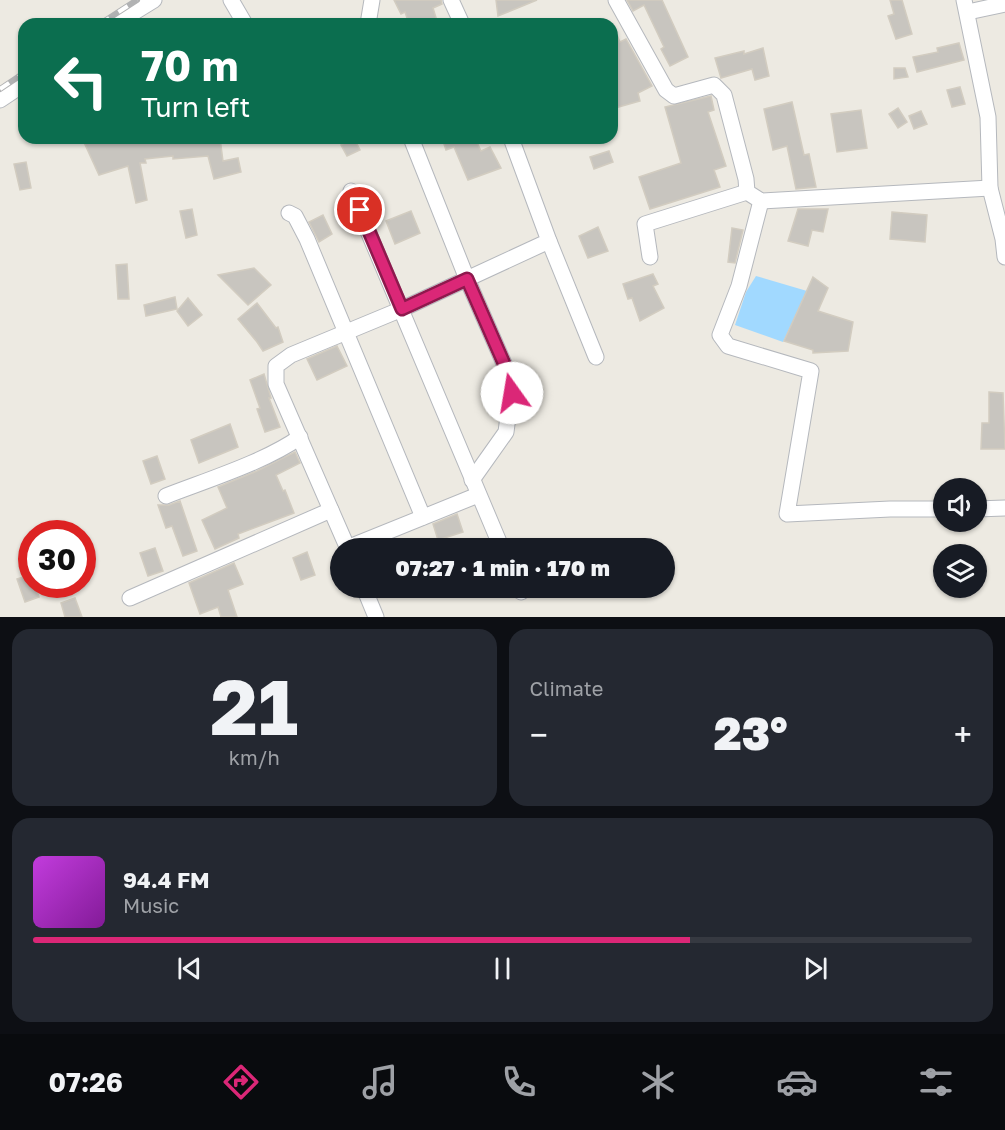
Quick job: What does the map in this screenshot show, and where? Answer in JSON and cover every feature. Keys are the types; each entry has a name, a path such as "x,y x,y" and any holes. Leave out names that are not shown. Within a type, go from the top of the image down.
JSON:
{"street":[{"path":"125,18 154,0"},
{"path":"231,0 241,18"},
{"path":"369,18 372,0"},
{"path":"451,0 459,18"},
{"path":"615,0 666,90 674,96 714,85 724,95 746,178 747,192"},
{"path":"1005,4 966,6 988,117 990,188 1003,239 1005,257"},
{"path":"0,100 18,88"},
{"path":"413,144 467,279 506,368 512,393 506,432 472,480"},
{"path":"513,144 596,357"},
{"path":"747,192 761,201 990,188"},
{"path":"351,191 497,538"},
{"path":"650,257 645,224 747,192"},
{"path":"761,201 739,286 720,335 728,346 811,371 788,514 933,509"},
{"path":"289,213 295,216 307,239 423,517"},
{"path":"343,538 276,384 276,366 291,355 402,309 549,241"},
{"path":"166,496 230,471 288,445 300,437"},
{"path":"372,538 478,495"},
{"path":"987,508 1005,508"},
{"path":"130,598 331,510"},
{"path":"368,598 376,617"}],"water":[{"path":"756,276 807,291 783,342 735,325 746,292"}],"building":[{"path":"394,0 441,0 442,4 433,8 436,18 407,18 405,12 401,14"},
{"path":"496,0 537,0 498,16"},
{"path":"627,0 662,0 688,57 670,66 661,49 664,47 644,5 633,11"},
{"path":"890,0 902,0 912,34 896,39 888,16 894,14"},
{"path":"618,38 620,42 626,39 652,86 638,93 640,101 618,107"},
{"path":"959,43 964,60 917,72 913,57 938,52 937,48"},
{"path":"763,48 769,76 755,80 752,69 721,78 715,58 744,51 744,54"},
{"path":"894,68 905,68 908,77 894,79"},
{"path":"960,87 965,104 952,107 947,90"},
{"path":"711,96 714,110 708,112 726,166 714,170 720,187 650,209 639,177 681,163 665,107"},
{"path":"792,102 804,155 809,154 816,187 796,189 787,146 773,150 764,109"},
{"path":"898,108 907,122 898,128 889,114"},
{"path":"861,110 867,148 837,152 831,114"},
{"path":"921,111 927,124 914,129 909,116"},
{"path":"85,144 221,144 223,161 238,158 241,172 214,179 208,156 145,159 146,163 140,163 147,200 136,203 128,166 99,175"},
{"path":"357,144 360,150 347,156 341,145"},
{"path":"444,144 478,144 481,151 490,147 501,168 468,180 454,147 446,150"},
{"path":"609,151 613,162 594,169 590,157"},
{"path":"26,162 31,188 20,190 14,164"},
{"path":"192,209 197,235 186,238 180,211"},
{"path":"798,209 828,209 823,232 812,230 808,246 788,241"},
{"path":"411,211 420,233 395,244 386,221"},
{"path":"892,212 927,215 925,242 890,239"},
{"path":"323,215 332,234 319,242 309,222"},
{"path":"598,227 608,251 588,258 579,236"},
{"path":"732,228 743,230 735,263 728,262"},
{"path":"127,264 129,299 118,299 116,265"},
{"path":"254,268 271,285 248,305 218,275"},
{"path":"653,274 658,284 653,286 664,308 640,321 632,298 628,299 623,284"},
{"path":"813,277 828,288 818,311 853,322 848,351 813,353 813,350 784,341"},
{"path":"175,297 177,309 146,316 144,305"},
{"path":"188,298 202,315 188,326 177,311"},
{"path":"257,303 276,328 278,327 283,342 263,351 238,319"},
{"path":"337,346 347,366 317,380 307,359"},
{"path":"264,374 271,398 269,398 280,427 265,432 257,409 260,408 250,380"},
{"path":"989,392 1003,393 1005,449 981,449 982,423 989,423"},
{"path":"230,424 238,447 199,463 191,440"},
{"path":"295,452 300,463 276,475 294,513 238,534 239,538 215,549 202,520 227,508 218,487"},
{"path":"157,456 165,479 151,484 143,461"},
{"path":"180,501 197,551 183,556 172,526 166,528 158,505 169,505"},
{"path":"457,514 463,532 437,538 433,524"},
{"path":"155,548 163,571 148,576 140,553"},
{"path":"307,552 315,575 301,580 293,558"},
{"path":"234,563 243,584 228,590 237,617 221,617 218,607 200,614 189,583"},
{"path":"24,598 36,598 25,602"},
{"path":"75,598 82,617 65,617 61,603"}],"railway":[{"path":"109,18 137,0"},
{"path":"0,89 18,77"}],"route":[{"path":"360,210 402,309 467,279 506,368 512,393"}]}
